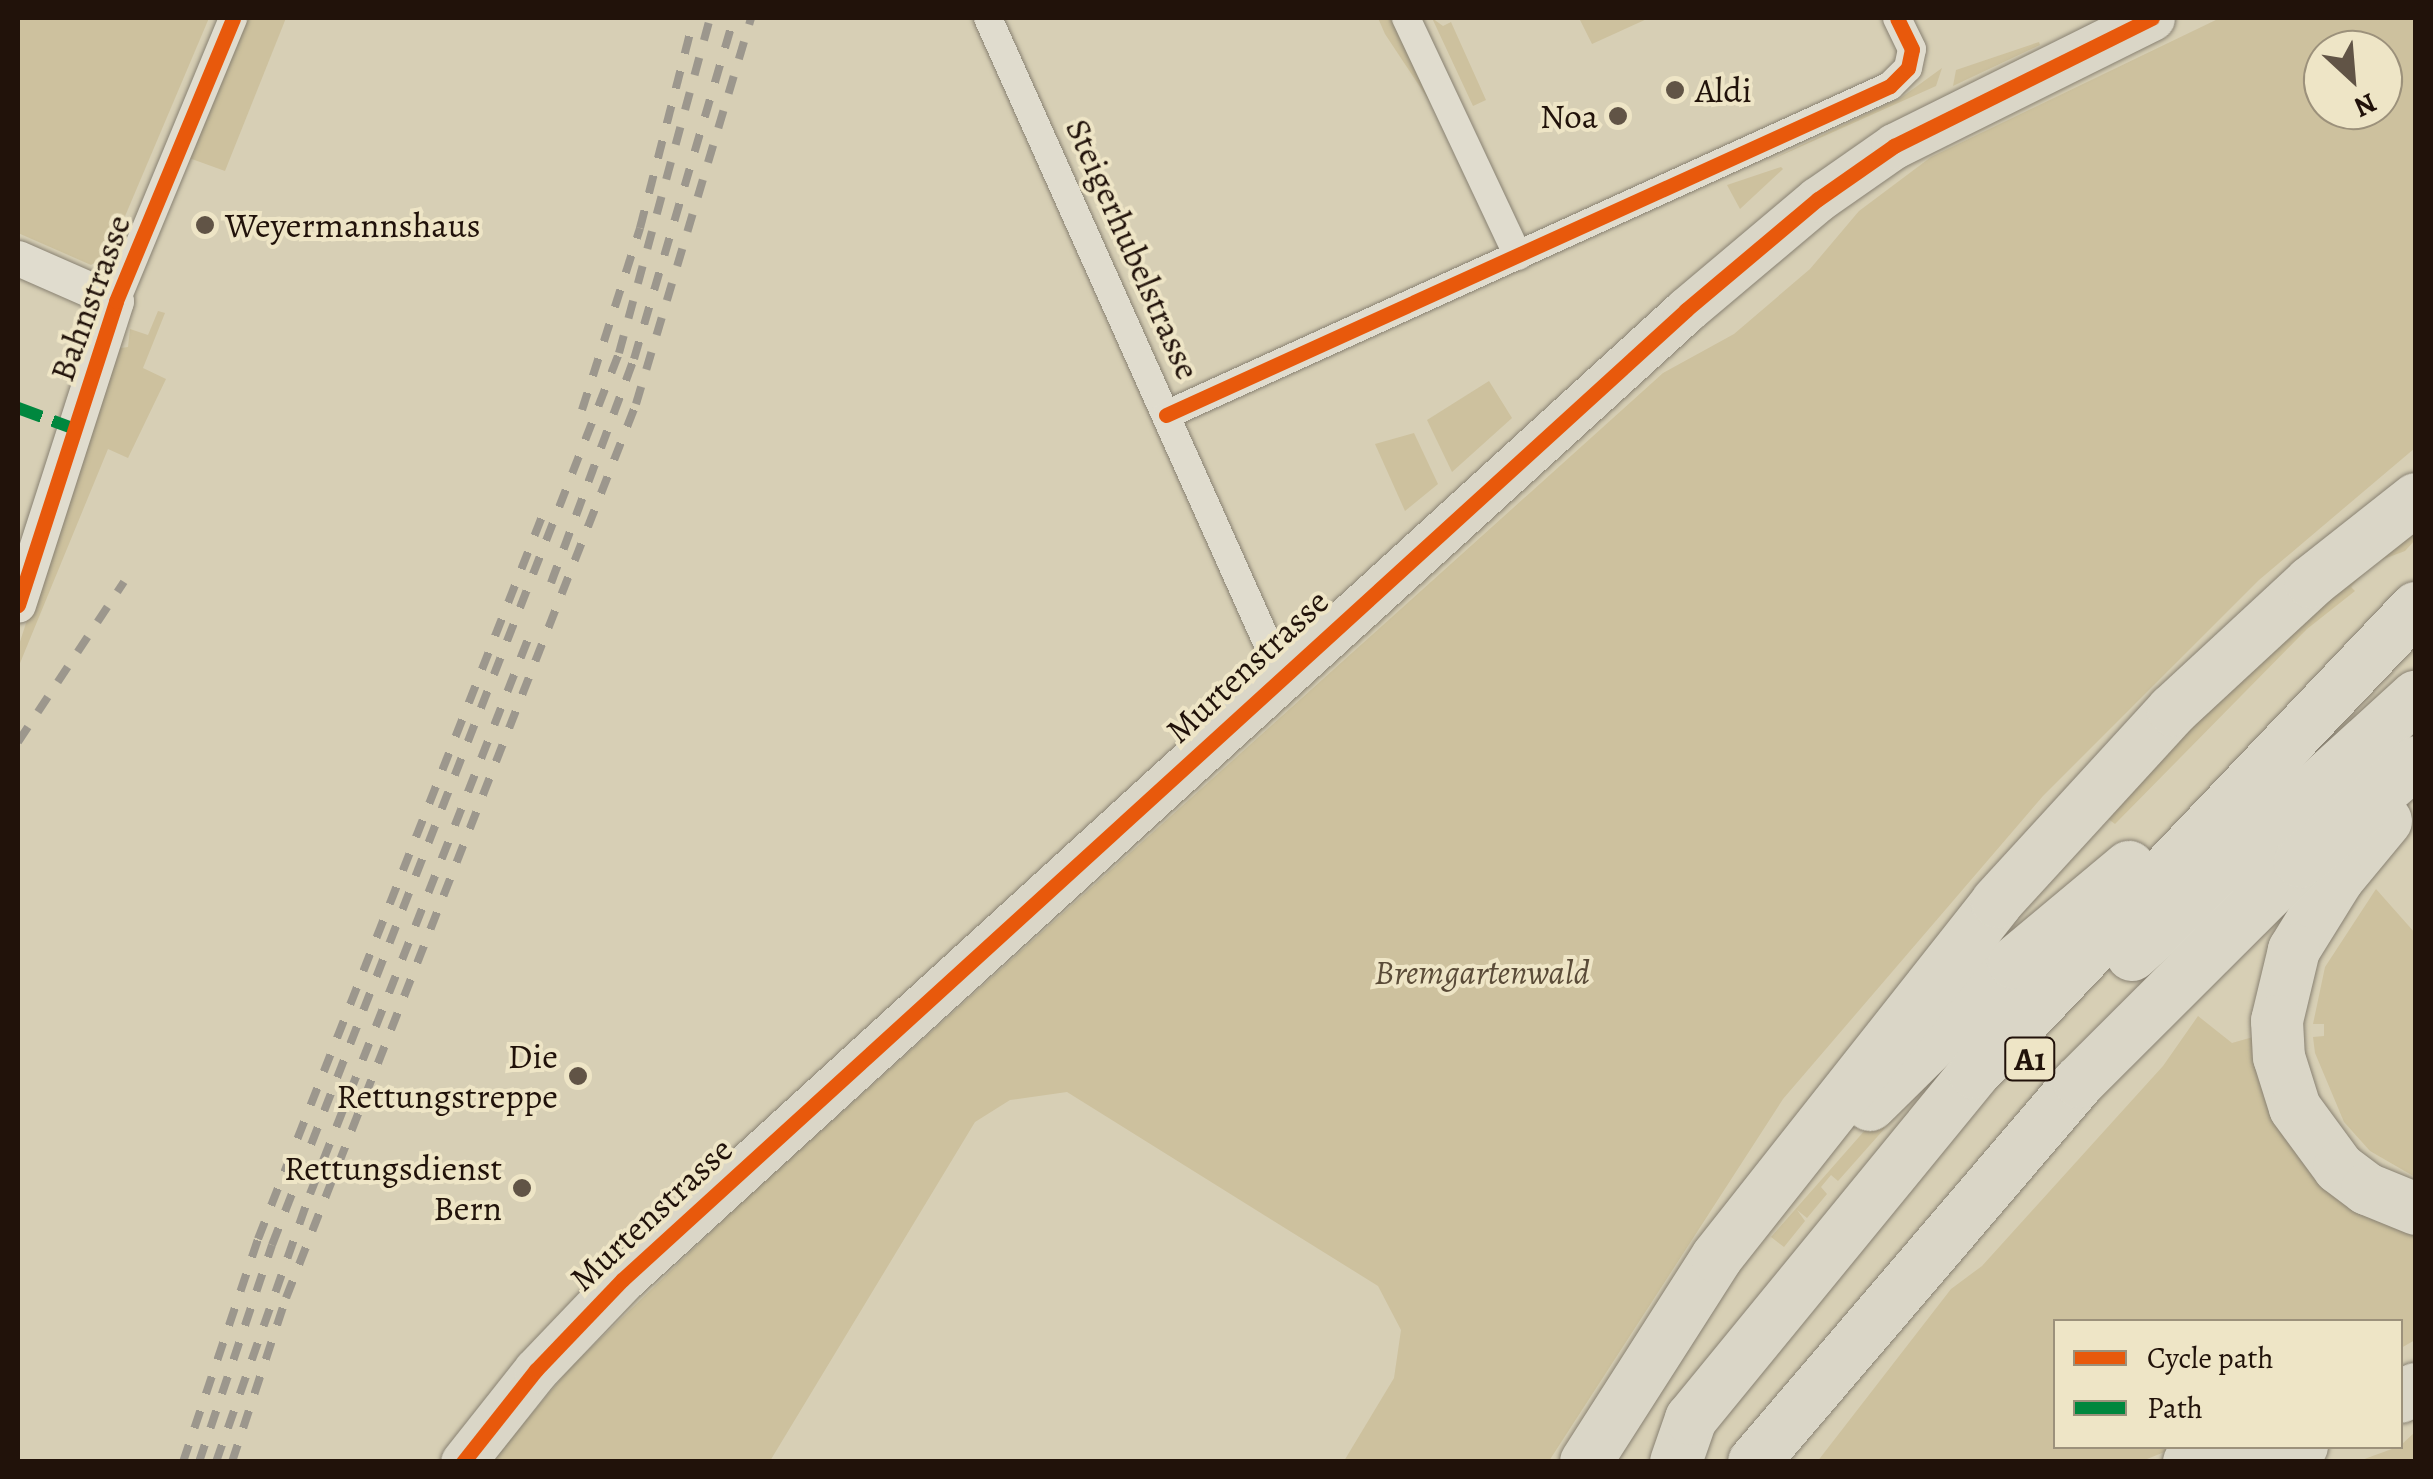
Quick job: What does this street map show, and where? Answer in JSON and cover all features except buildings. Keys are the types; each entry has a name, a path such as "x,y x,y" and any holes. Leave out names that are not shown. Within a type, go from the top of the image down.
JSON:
{"highway":[{"path":"1589,1462 1739,1228 2022,873 2239,646 2416,499"},
{"path":"1676,1462 1691,1419 1974,1073 2416,608"},
{"name":"A1","path":"1687,1462 1721,1430 1788,1338 1991,1100 2204,884 2416,697"},
{"path":"1589,1462 1732,1267 1887,1087 2052,930 2170,830 2284,747"},
{"name":"A1","path":"1754,1462 1926,1256 2129,1030 2300,862 2416,762"},
{"path":"2416,798 2385,822 2312,917 2282,984 2277,1021 2287,1087 2316,1142 2367,1189 2416,1209"},
{"path":"1788,1462 1926,1256"},
{"path":"2189,1462 2218,1449"},
{"path":"2272,1462 2296,1449"}],"main road":[{"name":"Murtenstrasse","path":"463,1462 536,1370 622,1280 1557,423 1855,171 1940,121 2152,18"}],"street":[{"name":"Bahnstrasse","path":"18,605 116,301 234,18"},
{"name":"Steigerhubelstrasse","path":"988,18 1282,676"},
{"path":"1406,18 1518,256"},
{"path":"1166,415 1890,86 1908,68 1912,49 1897,18"},
{"path":"18,258 116,301"}],"green space":[{"path":"18,18 209,18 109,254 91,265 18,233"},
{"path":"237,18 286,18 225,171 189,158"},
{"path":"1378,18 1391,18 1430,102 1385,34"},
{"path":"1432,18 1443,26 1451,22 1486,100 1473,106"},
{"path":"1579,18 1649,18 1592,44"},
{"name":"Bremgartenwald","path":"2220,18 2415,18 2415,448 2259,580 2043,796 1783,1099 1549,1461 1344,1461 1394,1378 1401,1330 1378,1286 1067,1092 1010,1100 975,1122 770,1461 491,1462 572,1366 740,1204 1663,373 1734,334 1810,269 1859,211 1931,157"},
{"path":"2039,42 2040,45 1953,86 1956,70"},
{"path":"1942,68 1936,86 1762,164 1902,97"},
{"path":"1783,169 1740,209 1727,185"},
{"path":"158,311 165,313 143,368 166,379 128,458 108,449 18,668 18,648 114,349 128,347 130,329 148,335"},
{"path":"1489,381 1512,418 1452,472 1427,420"},
{"path":"1414,433 1438,484 1405,511 1375,444"},
{"path":"2415,521 2415,540 2405,551 2373,563 2351,587 2355,591 2307,629 2115,824 2103,815 2192,717"},
{"path":"2376,889 2415,933 2415,1177 2370,1151 2344,1122 2315,1053 2313,1037 2324,1036 2324,1024 2313,1024 2325,967"},
{"path":"2198,1016 2232,1043 2253,1037 2265,1045 2415,1223 2415,1340 2403,1347 2403,1319 2053,1319 2053,1449 2172,1449 2142,1461 1817,1462 1951,1289 1982,1266 2163,1066"},
{"path":"1910,1079 1917,1092 1838,1181 1831,1175 1821,1187 1827,1194 1807,1218 1797,1210 1805,1221 1784,1247 1771,1237"},
{"path":"2415,1432 2415,1461 2359,1461 2403,1449 2403,1443"}],"railway":[{"path":"582,410 640,228 694,18"},
{"path":"199,1462 272,1245 619,353 710,18"},
{"path":"551,583 634,359 734,18"},
{"path":"232,1462 286,1298 636,404 751,18"},
{"path":"183,1462 258,1239 547,504"},
{"path":"18,742 124,582"},
{"path":"216,1462 310,1194 530,634"}],"marked path":[{"path":"18,408 75,429"}],"cycle path":[{"path":"18,605 116,301 233,18"},
{"path":"1166,415 1890,86 1908,68 1912,49 1897,18"},
{"path":"463,1462 536,1370 622,1280 1686,310 1818,199 1894,146 2152,18"}],"place":[{"name":"Aldi","path":"1675,90"},
{"name":"Noa","path":"1618,116"},
{"name":"Weyermannshaus","path":"205,225"},
{"name":"Die Rettungstreppe","path":"578,1076"},
{"name":"Rettungsdienst Bern","path":"522,1188"}]}
